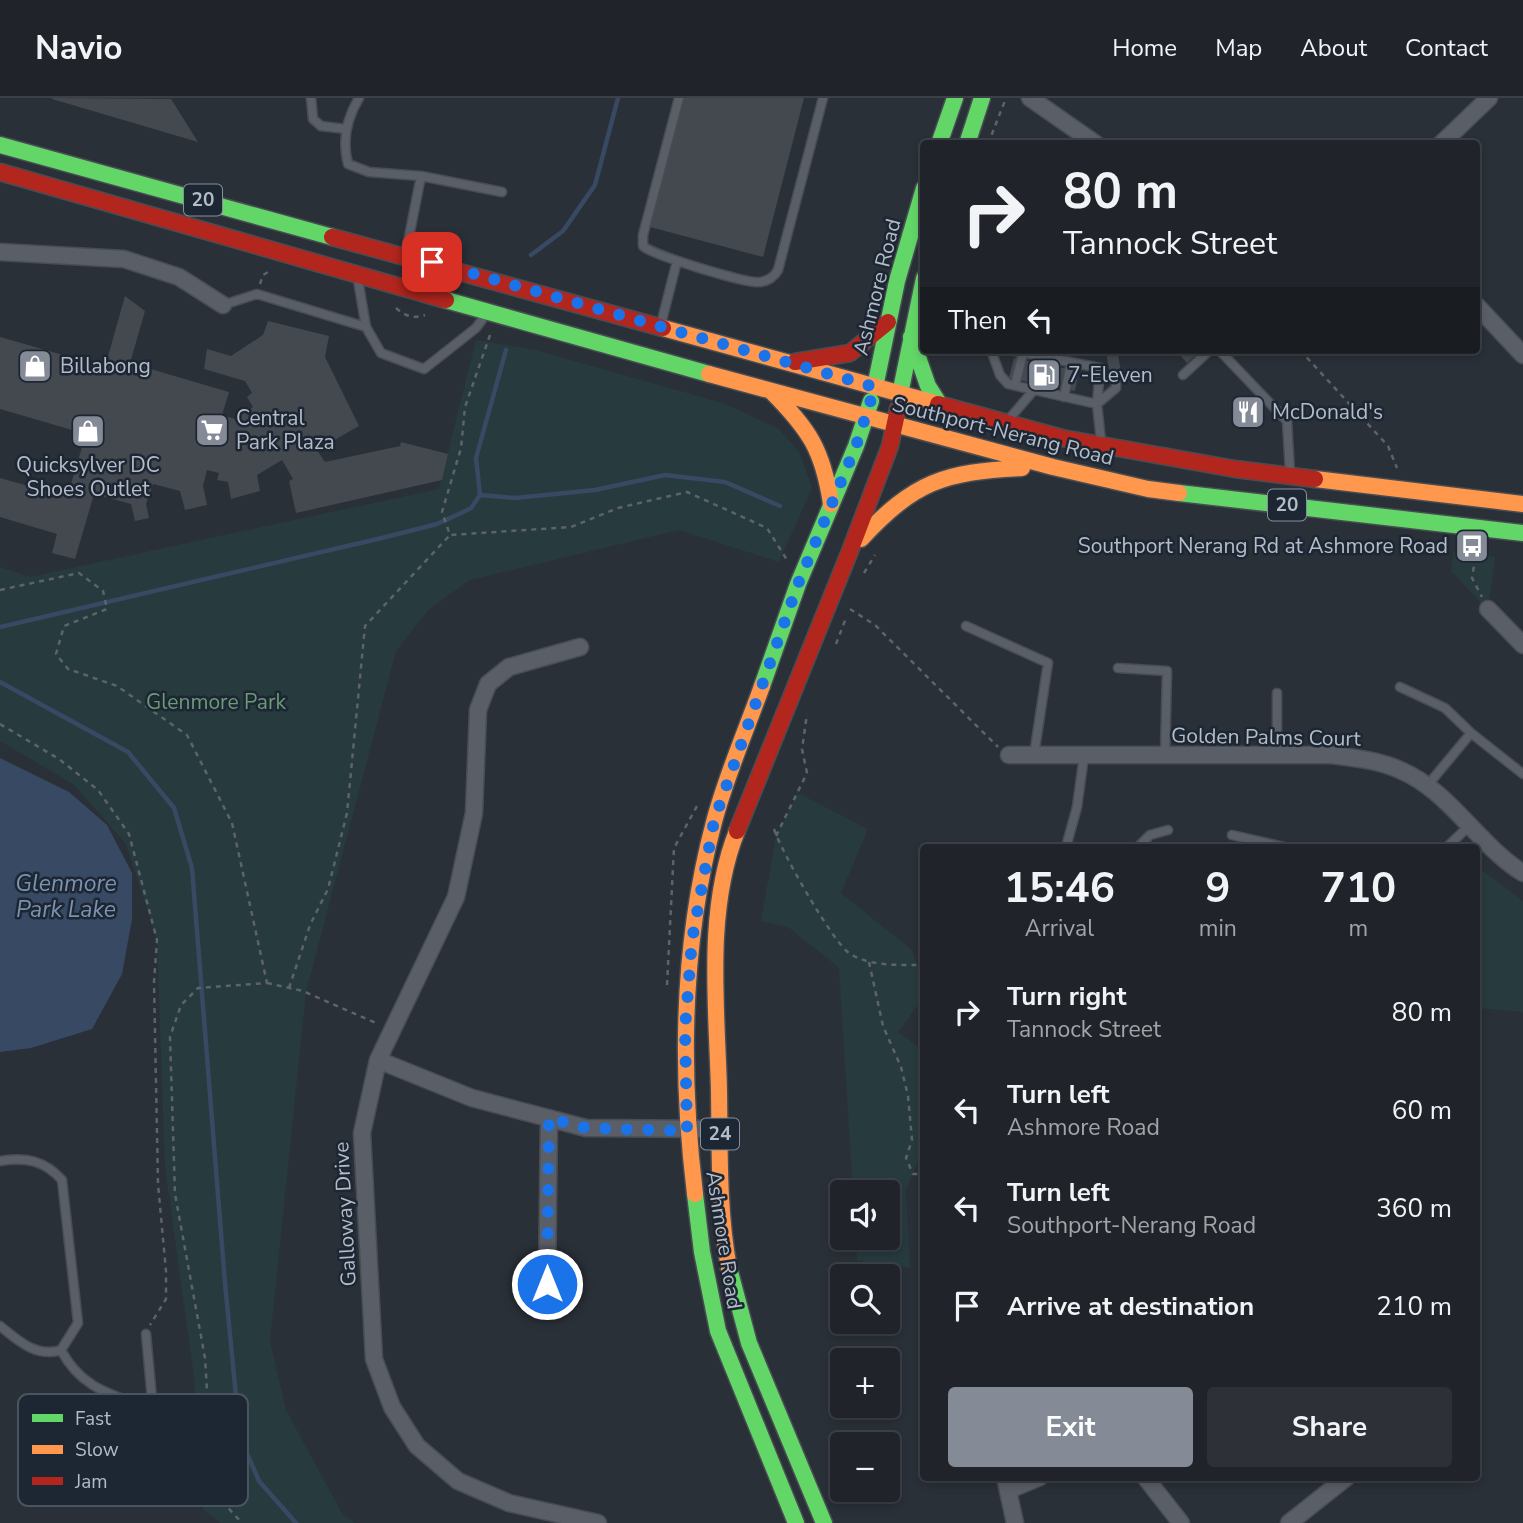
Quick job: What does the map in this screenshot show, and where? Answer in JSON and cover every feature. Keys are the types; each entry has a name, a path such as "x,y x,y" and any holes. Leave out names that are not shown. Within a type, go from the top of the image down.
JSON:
{"main road":[{"path":"940,140 955,98"},
{"path":"968,140 982,98"},
{"name":"Southport-Nerang Road","path":"0,145 1005,423 1102,446 1170,459 1396,490 1523,504"},
{"name":"Southport-Nerang Road","path":"0,172 895,426 1053,467 1148,489 1523,533"},
{"path":"0,188 41,194 58,189"},
{"name":"Ashmore Road","path":"796,1523 718,1331 702,1252 687,1131 685,1029 692,940 714,821 798,584 866,417 920,203"},
{"name":"Ashmore Road","path":"824,1523 740,1316 726,1235 720,1129 716,942 722,886 732,844 850,551 895,426 920,296"},
{"path":"789,363 850,353 888,322"},
{"path":"911,337 928,386 940,405"},
{"path":"770,390 809,429 819,445 826,468 831,506"},
{"path":"850,551 885,512 912,489 925,482 982,469 1053,467"}],"street":[{"path":"1030,98 1090,140"},
{"path":"1445,140 1489,98"},
{"path":"0,252 124,258 179,277 223,305"},
{"path":"1480,309 1523,355"},
{"path":"1488,609 1523,645"},
{"name":"Galloway Drive","path":"580,647 509,667 488,684 478,710 474,813 456,897 378,1060 362,1133 374,1359 392,1407 417,1446 458,1481 509,1503 598,1523"},
{"name":"Golden Palms Court","path":"1009,755 1332,755 1367,759 1402,770 1427,786 1499,856 1523,873"},
{"path":"378,1060 472,1098 586,1128 687,1131 720,1129"},
{"path":"547,1284 549,1118"},
{"path":"1148,1481 1181,1523"},
{"path":"1289,1523 1342,1481"},
{"path":"1007,1483 1015,1523"}],"lane":[{"path":"311,98 313,119 321,126 346,129"},
{"path":"359,98 346,129 345,152 348,164 369,172 421,176 502,192"},
{"path":"679,98 642,241 648,251 757,283 774,277 778,270 823,98"},
{"path":"405,255 421,176"},
{"path":"660,326 677,261"},
{"path":"357,274 366,327 381,353 424,369 493,313"},
{"path":"223,305 257,294 366,327"},
{"path":"992,354 1000,375 1008,384 1097,404"},
{"path":"1016,385 1023,354"},
{"path":"1028,354 1101,368 1097,404 1102,446"},
{"path":"1059,360 1061,354"},
{"path":"1183,375 1206,354"},
{"path":"1223,354 1287,421 1290,475"},
{"path":"1005,423 1037,390 1048,358"},
{"path":"1064,397 1071,363"},
{"path":"1097,404 1116,388 1116,373"},
{"path":"965,626 1048,663 1034,755"},
{"path":"1118,667 1167,671 1165,756"},
{"path":"1400,687 1445,708 1471,733 1523,774"},
{"path":"1277,693 1278,755"},
{"path":"1427,786 1471,733"},
{"path":"1067,844 1077,807 1084,756"},
{"path":"1450,844 1469,826"},
{"path":"1141,844 1150,835 1168,830"},
{"path":"1232,835 1271,844"},
{"path":"0,1161 24,1157 50,1167 62,1181 78,1323 61,1350 48,1354 27,1347 0,1326"},
{"path":"146,1334 152,1394"},
{"path":"61,1350 70,1367 89,1385 112,1394"}],"path":[{"path":"990,140 1006,98"},
{"path":"257,294 263,275 270,271 278,272"},
{"path":"391,304 403,314 417,318 429,314"},
{"path":"450,535 442,512 461,448 465,407 493,313"},
{"path":"1304,354 1388,446 1397,467 1396,490"},
{"path":"289,989 310,925 328,889 347,813 365,626 450,535 571,527 618,508 688,492 767,528 788,561"},
{"path":"1477,545 1472,578 1488,609"},
{"path":"862,576 876,554"},
{"path":"0,590 79,573 103,591 107,609 64,626 56,654 68,669 117,685 187,735 232,823 267,983"},
{"path":"832,651 843,631 851,598"},
{"path":"848,608 876,625 989,740 1009,755"},
{"path":"776,836 807,773 802,749 811,704"},
{"path":"0,724 60,759 99,790 130,834 157,940 154,982 158,1184 166,1298 153,1315 146,1334"},
{"path":"667,991 674,848 700,799"},
{"path":"774,829 825,925 848,953 869,962 917,965 920,962"},
{"path":"869,962 883,1026 901,1067 908,1096 912,1140 906,1158 913,1174 920,1174"},
{"path":"207,1394 205,1358 175,1195 170,1037 181,1005 198,988 267,983 303,991 391,1030"},
{"path":"226,1506 242,1523"}],"green space":[{"name":"Glenmore Park","path":"476,340 535,350 723,403 779,429 800,453 812,488 779,562 679,530 470,580 429,609 396,651 306,992 270,1341 286,1410 343,1515 355,1523 221,1523 203,1510 203,1506 248,1506 248,1394 195,1394 165,1167 157,940 126,844 73,784 0,741 0,567 30,577 439,489"},
{"path":"1454,551 1495,557 1489,603 1485,607 1451,571"},
{"path":"798,793 868,829 841,893 912,950 920,967 920,1002 898,1032 920,1048 920,1159 906,1189 910,1268 900,1267 900,1264 857,1261 857,1250 900,1250 900,1180 852,1180 839,968 788,927 761,921 776,836"},
{"path":"1480,868 1523,901 1523,1012 1480,1008"}],"water":[{"name":"Glenmore Park Lake","path":"0,758 69,792 107,825 132,873 132,919 122,974 92,1029 31,1048 0,1052"}],"building":[{"path":"684,98 804,98 763,257 650,227"},
{"path":"52,99 171,99 198,142"},
{"name":"Central Park Plaza","path":"125,296 145,311 130,363 229,392 222,415 235,419 253,407 247,397 252,393 245,381 204,369 207,349 231,356 263,335 268,321 329,336 325,357 359,426 317,450 325,462 400,446 401,442 448,454 442,480 296,513 289,481 293,479 282,460 257,475 260,491 231,499 228,482 217,480 219,473 207,470 203,486 207,505 185,510 180,491 153,484 146,504 149,518 135,521 131,504 94,494 75,559 52,553 57,534 0,517 0,478 67,497 86,434 0,409 0,337 105,367"},
{"path":"1106,354 1118,354 1121,371 1110,374"},
{"path":"1179,354 1197,354 1187,363"},
{"name":"7-Eleven","path":"1014,358 1079,371 1075,391 1009,378"}],"waterway":[{"path":"531,255 563,231 595,185 618,98"},
{"path":"0,627 386,537 437,524 471,508 480,495 476,458 506,350"},
{"path":"480,495 515,498 595,490 665,475 725,482 780,506"},
{"path":"0,682 128,752 174,808 192,868 236,1394"},
{"path":"248,1456 259,1481 296,1523"}],"traffic: fast":[{"path":"940,140 955,98"},
{"path":"968,140 982,98"},
{"path":"0,145 332,237"},
{"path":"875,387 897,281 920,202"},
{"path":"900,394 920,297"},
{"path":"446,300 709,374"},
{"path":"911,337 928,386 940,405"},
{"path":"762,686 798,584 856,446 871,401"},
{"path":"1179,493 1523,533"},
{"path":"695,1194 702,1252 718,1331 796,1523"},
{"path":"729,1268 749,1343 824,1523"}],"traffic: slow":[{"path":"663,328 938,404"},
{"path":"709,374 1053,467 1148,489 1179,493"},
{"path":"771,391 805,429 819,455 831,504"},
{"path":"861,539 898,504 932,483 972,473 1022,468"},
{"path":"1315,479 1523,504"},
{"path":"695,1194 686,1054 695,913 703,867 719,805 762,686"},
{"path":"729,1268 720,1180 715,960 720,894 737,831"}],"traffic: jam":[{"path":"0,172 446,300"},
{"path":"332,237 663,328"},
{"path":"795,362 850,353 888,322"},
{"path":"938,404 1062,438 1235,469 1315,479"},
{"path":"737,831 850,551 890,446 898,409"}],"place":[{"name":"Billabong","path":"35,366"},
{"name":"7-Eleven","path":"1044,375"},
{"name":"McDonald's","path":"1248,412"},
{"name":"Central Park Plaza","path":"212,430"},
{"name":"Quicksylver DC Shoes Outlet","path":"88,431"},
{"name":"Southport Nerang Rd at Ashmore Road","path":"1472,546"}],"route":[{"path":"432,262 875,387 856,446 798,584 714,821 697,901 692,940 685,1029 687,1131 586,1128 549,1118 547,1284"}]}
